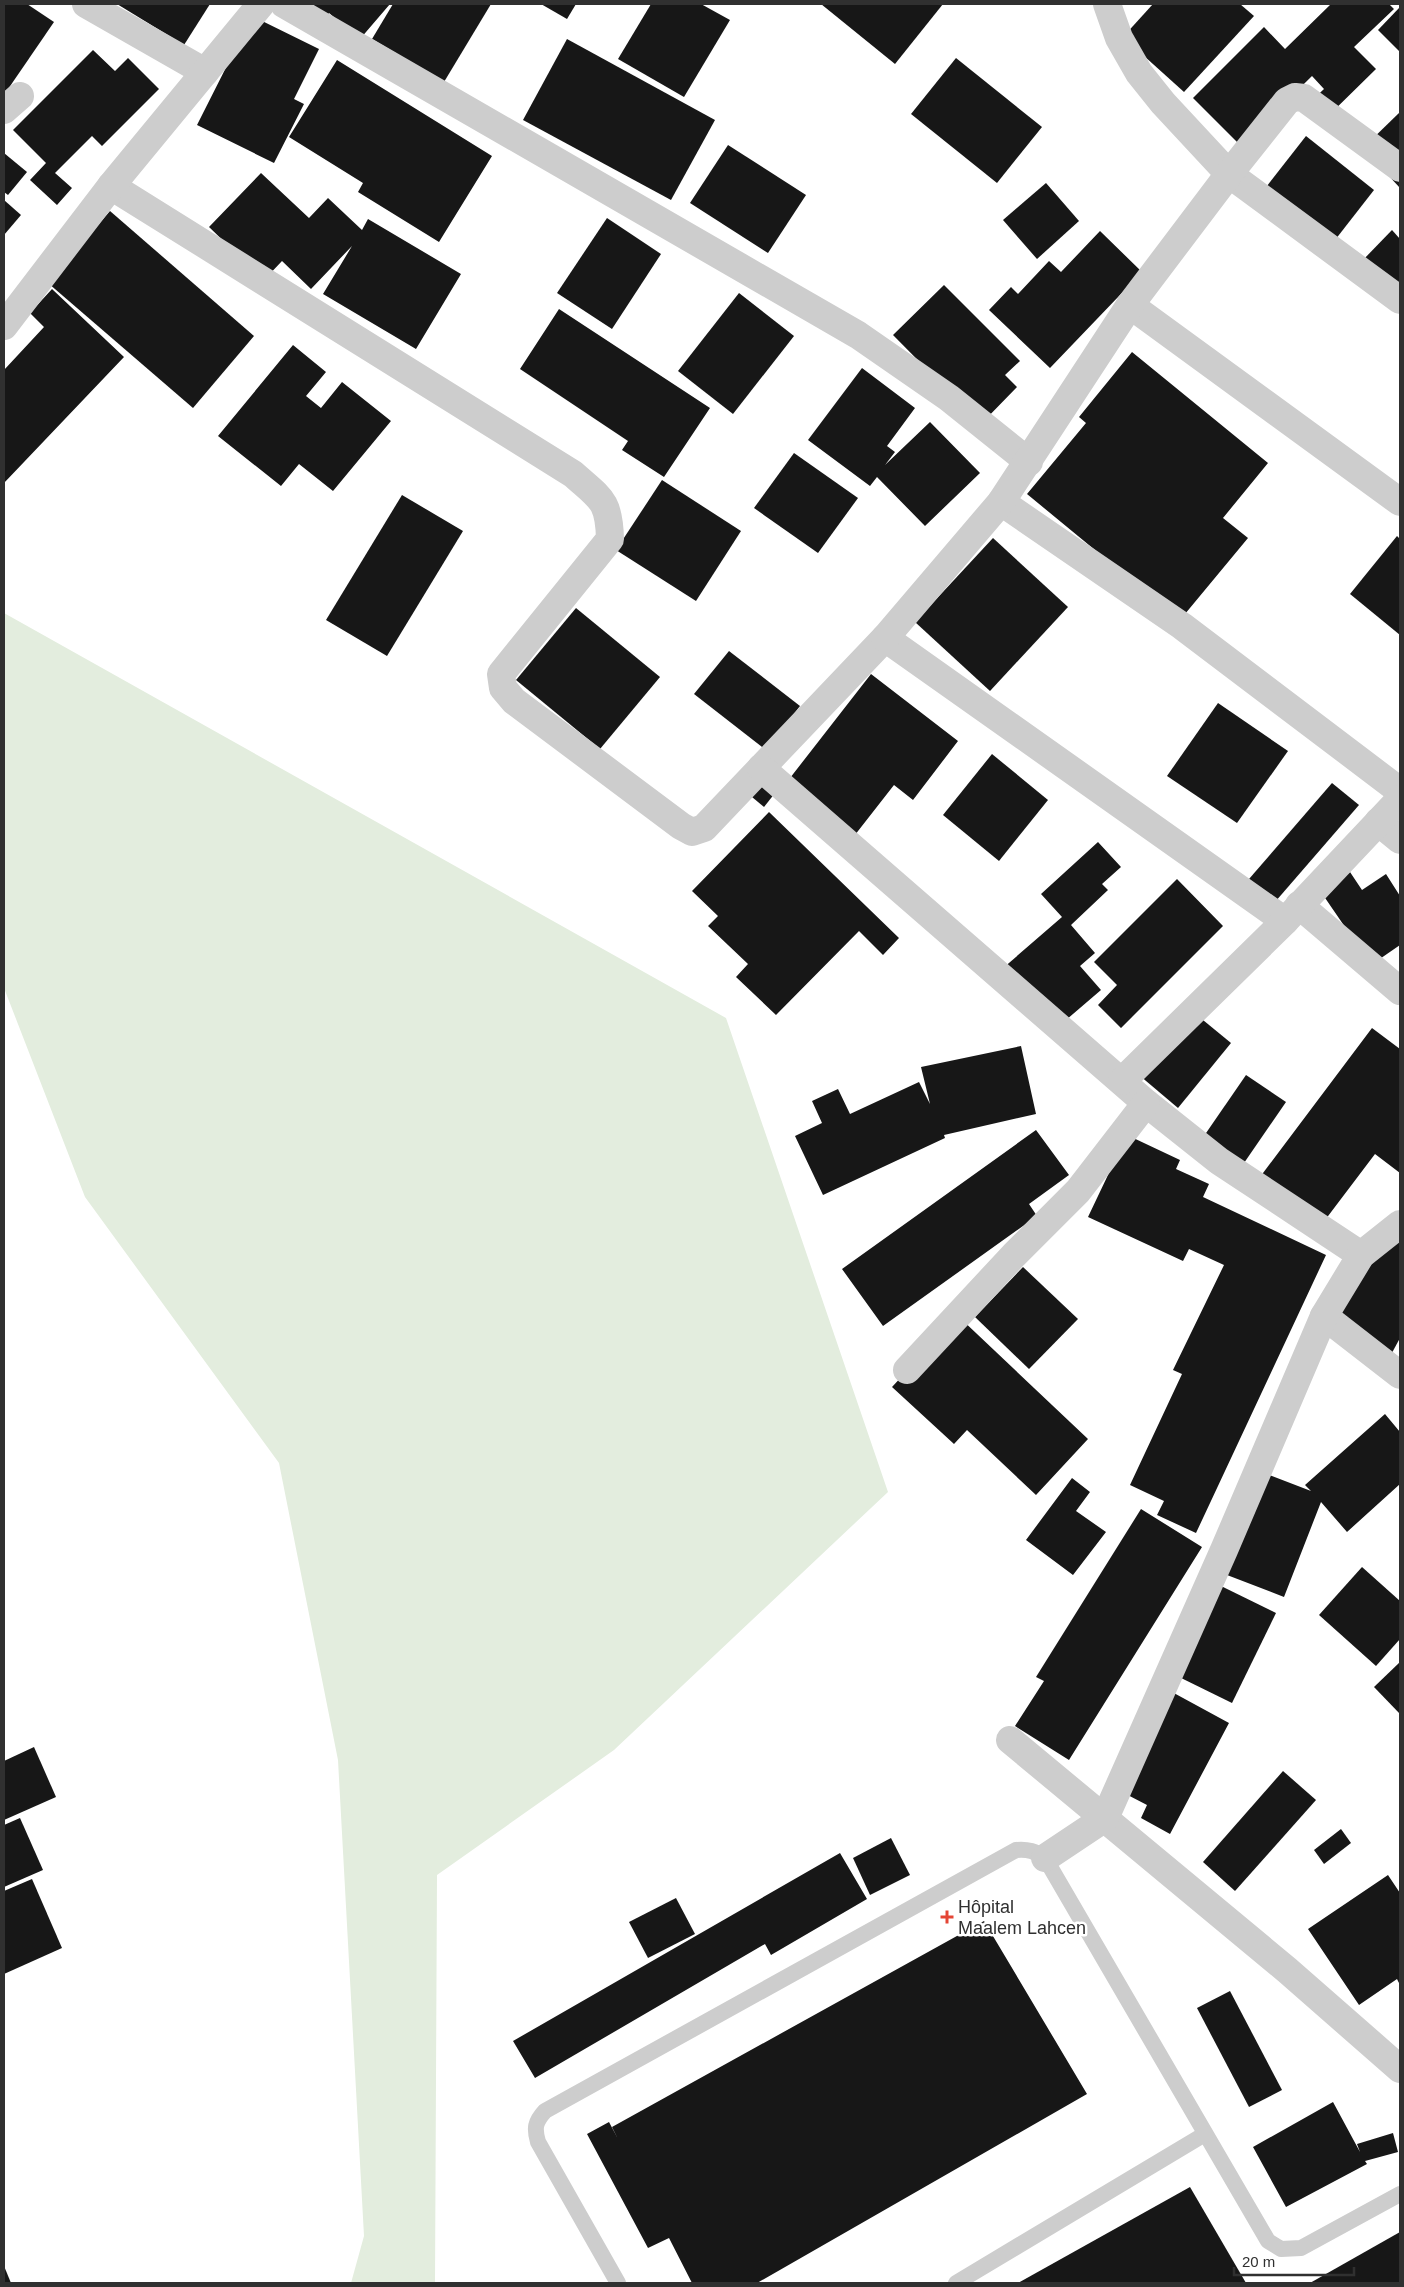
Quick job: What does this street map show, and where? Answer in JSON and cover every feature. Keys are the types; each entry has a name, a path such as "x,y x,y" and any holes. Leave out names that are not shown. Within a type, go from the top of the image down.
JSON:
{"street":[{"path":"86,4 205,72"},
{"path":"4,326 111,186 261,4"},
{"path":"284,4 858,335 949,398 1029,462"},
{"path":"1107,4 1119,38 1138,73 1163,103 1229,174 1400,300"},
{"path":"111,186 574,474 603,500 610,518 610,539 501,674 503,688 514,701 681,826 692,832 704,828 885,638 1001,502 1029,462 1130,305 1287,101 1294,97 1304,98 1318,106 1400,168"},
{"path":"1130,305 1400,502"},
{"path":"1001,502 1182,626 1400,791"},
{"path":"885,638 1292,913 1400,991"},
{"path":"762,768 1146,1103 1219,1161 1361,1255"},
{"path":"1122,1081 1292,913 1400,800"},
{"path":"1378,822 1400,840"},
{"path":"908,1370 1014,1255 1078,1191 1146,1103"},
{"path":"1045,1858 1105,1818 1224,1550 1324,1316 1361,1255 1400,1224"},
{"path":"1324,1316 1400,1375"},
{"path":"1010,1740 1287,1970 1400,2069"}],"lane":[{"path":"618,2283 538,2142 534,2129 539,2118 546,2111 1016,1850 1026,1849 1036,1852 1045,1858 1268,2242 1281,2249 1301,2248 1400,2194"},
{"path":"956,2283 1205,2134"}],"green space":[{"path":"4,613 726,1018 888,1492 614,1750 437,1875 435,2283 351,2283 364,2236 338,1760 279,1463 85,1197 4,988"}],"building":[{"path":"4,4 27,4 54,22 4,95"},
{"path":"117,4 210,4 184,45"},
{"path":"300,4 390,4 360,39 329,13 326,18"},
{"path":"393,4 491,4 444,82 372,39"},
{"path":"541,4 576,4 567,19"},
{"path":"651,4 701,4 730,20 684,97 618,59"},
{"path":"821,4 943,4 895,64"},
{"path":"1153,4 1240,4 1254,16 1184,92 1123,37"},
{"path":"1331,4 1389,4 1394,9 1354,47 1376,69 1322,122 1306,106 1324,89 1312,76 1241,146 1193,98 1264,27 1285,49"},
{"path":"1400,7 1400,52 1378,30"},
{"path":"252,16 319,49 294,99 304,104 274,163 197,125"},
{"path":"567,39 715,120 671,200 523,120"},
{"path":"93,50 115,71 128,58 159,89 102,146 92,136 55,173 72,188 57,205 30,180 46,163 13,130"},
{"path":"956,58 1042,127 997,183 911,114"},
{"path":"337,60 492,156 439,242 358,192 363,183 289,137"},
{"path":"1400,112 1400,188 1363,148"},
{"path":"1306,136 1374,190 1321,258 1252,205"},
{"path":"728,145 806,195 768,253 690,203"},
{"path":"4,153 27,172 8,195 4,192"},
{"path":"261,173 309,218 328,198 362,230 368,219 461,274 416,349 323,294 352,246 311,289 282,261 264,280 209,227"},
{"path":"1046,183 1079,221 1037,259 1003,220"},
{"path":"4,200 21,215 4,235"},
{"path":"110,211 254,336 193,408 48,283"},
{"path":"607,218 661,254 612,329 557,293"},
{"path":"1392,230 1400,239 1400,299 1362,261"},
{"path":"1100,231 1142,272 1050,368 989,310 1011,287 1018,294 1049,261 1061,272"},
{"path":"944,285 1020,361 1005,375 1017,387 981,424 893,335"},
{"path":"52,289 124,357 4,483 4,370 44,327 30,313"},
{"path":"739,293 794,336 733,414 678,371"},
{"path":"559,309 710,408 664,477 622,450 628,441 520,369"},
{"path":"293,345 326,372 306,396 321,408 342,382 391,421 333,491 299,464 281,486 218,436"},
{"path":"1132,352 1268,463 1223,518 1248,538 1180,620 1027,494 1086,423 1079,417"},
{"path":"862,368 915,408 887,446 895,452 885,465 930,422 980,473 925,526 877,477 870,486 808,440"},
{"path":"794,453 858,498 818,553 754,508"},
{"path":"662,480 741,531 696,601 616,550"},
{"path":"402,495 463,531 387,656 326,620"},
{"path":"1397,536 1400,539 1400,635 1350,594"},
{"path":"993,538 1068,607 990,691 915,622"},
{"path":"576,608 660,677 600,749 516,680"},
{"path":"729,651 800,706 766,750 694,694"},
{"path":"871,674 958,741 913,800 894,785 851,840 783,787"},
{"path":"1218,703 1288,751 1237,823 1167,776"},
{"path":"992,754 1048,800 999,861 943,815"},
{"path":"755,768 779,788 764,807 740,787"},
{"path":"1332,783 1359,805 1275,902 1249,879"},
{"path":"769,812 899,938 883,955 859,931 776,1015 736,977 748,964 708,926 718,916 692,891"},
{"path":"1098,842 1121,867 1102,884 1108,890 1071,925 1095,953 1080,966 1101,990 1066,1020 1002,969 1062,917 1041,894"},
{"path":"1350,872 1362,890 1386,874 1400,896 1400,945 1371,965 1321,892"},
{"path":"1177,879 1223,926 1121,1028 1098,1005 1117,985 1094,962"},
{"path":"1192,1011 1231,1043 1178,1108 1139,1075"},
{"path":"1372,1028 1400,1049 1400,1173 1375,1154 1319,1228 1257,1181"},
{"path":"1021,1046 1036,1114 944,1135 945,1138 823,1195 795,1136 822,1123 812,1101 838,1089 850,1114 919,1082 930,1104 921,1067"},
{"path":"1246,1075 1286,1102 1244,1163 1204,1136"},
{"path":"1036,1130 1069,1175 1029,1204 1037,1216 883,1326 842,1269"},
{"path":"1127,1135 1180,1160 1176,1169 1209,1184 1203,1197 1326,1255 1196,1533 1157,1515 1164,1501 1130,1485 1182,1374 1173,1370 1224,1265 1189,1249 1183,1261 1088,1217"},
{"path":"1387,1232 1400,1239 1400,1338 1387,1362 1331,1331"},
{"path":"1023,1267 1078,1319 1029,1369 975,1317"},
{"path":"958,1316 1088,1439 1036,1495 967,1430 954,1444 892,1387"},
{"path":"1385,1414 1400,1432 1400,1484 1347,1532 1321,1502 1284,1597 1227,1575 1267,1474 1311,1491 1305,1485"},
{"path":"1072,1478 1090,1492 1076,1511 1106,1532 1073,1575 1026,1540"},
{"path":"1141,1509 1202,1547 1069,1760 1015,1726 1044,1681 1036,1677"},
{"path":"1362,1567 1400,1601 1400,1639 1376,1666 1319,1615"},
{"path":"1221,1586 1276,1613 1232,1703 1177,1676"},
{"path":"1400,1662 1400,1714 1374,1687"},
{"path":"1172,1692 1229,1723 1170,1834 1141,1818 1147,1805 1120,1791"},
{"path":"34,1747 56,1797 4,1820 4,1761"},
{"path":"1283,1771 1316,1800 1235,1891 1203,1862"},
{"path":"20,1818 43,1870 4,1887 4,1825"},
{"path":"1341,1829 1351,1843 1324,1864 1314,1850"},
{"path":"891,1838 910,1875 870,1895 853,1858"},
{"path":"840,1853 867,1899 771,1955 765,1944 535,2078 513,2041"},
{"path":"1388,1875 1400,1893 1400,1985 1397,1979 1359,2005 1308,1929"},
{"path":"32,1879 62,1948 4,1974 4,1891"},
{"path":"676,1898 695,1934 648,1958 629,1922"},
{"path":"984,1921 1087,2094 757,2283 692,2283 669,2238 648,2248 587,2134 609,2122 618,2139 612,2127"},
{"path":"1230,1991 1282,2090 1249,2107 1197,2008"},
{"path":"1333,2102 1360,2152 1357,2144 1393,2133 1398,2152 1365,2161 1367,2164 1286,2207 1253,2147"},
{"path":"1190,2187 1246,2283 1018,2283"},
{"path":"1400,2232 1400,2283 1310,2283"},
{"path":"4,2266 11,2283 4,2283"}],"place":[{"name":"Hôpital Maalem Lahcen","path":"947,1917"}]}
